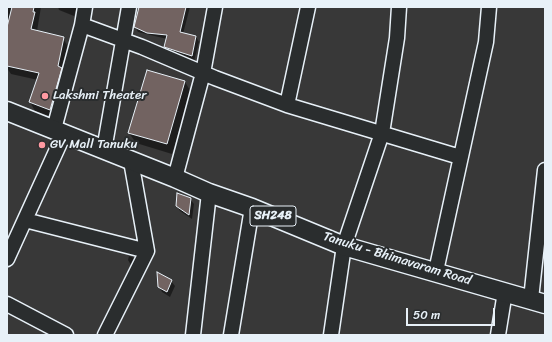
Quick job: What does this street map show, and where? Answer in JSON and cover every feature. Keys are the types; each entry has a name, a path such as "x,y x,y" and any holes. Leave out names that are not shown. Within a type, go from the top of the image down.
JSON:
{"main road":[{"name":"Tanuku - Bhimavaram Road","path":"7,110 209,193 252,208 344,246 538,301"}],"street":[{"path":"7,259 25,220 59,132 86,7"},
{"path":"104,150 122,40 129,7"},
{"path":"175,178 203,73 216,7"},
{"path":"287,105 308,7"},
{"path":"331,335 344,246 382,133 397,38 399,7"},
{"path":"436,271 486,42 489,7"},
{"path":"82,25 287,105 460,157"},
{"path":"104,335 147,251 131,161"},
{"path":"538,301 545,170"},
{"path":"193,335 209,193"},
{"path":"231,335 252,208"},
{"path":"25,220 147,251"},
{"path":"498,335 505,292"},
{"path":"7,304 44,330 66,335"}],"building":[{"path":"12,7 34,7 33,12 35,12 31,29 64,37 58,66 62,68 50,110 29,102 39,73 7,66 7,27"},
{"path":"139,7 186,7 180,32 196,36 192,56 164,47 167,35 147,33 134,27"},
{"path":"147,70 185,81 167,144 128,133"},
{"path":"177,193 191,198 189,215 176,206"},
{"path":"157,272 172,280 167,292 158,287"}],"place":[{"name":"Lakshmi Theater","path":"45,96"},
{"name":"GV Mall Tanuku","path":"42,145"}]}
